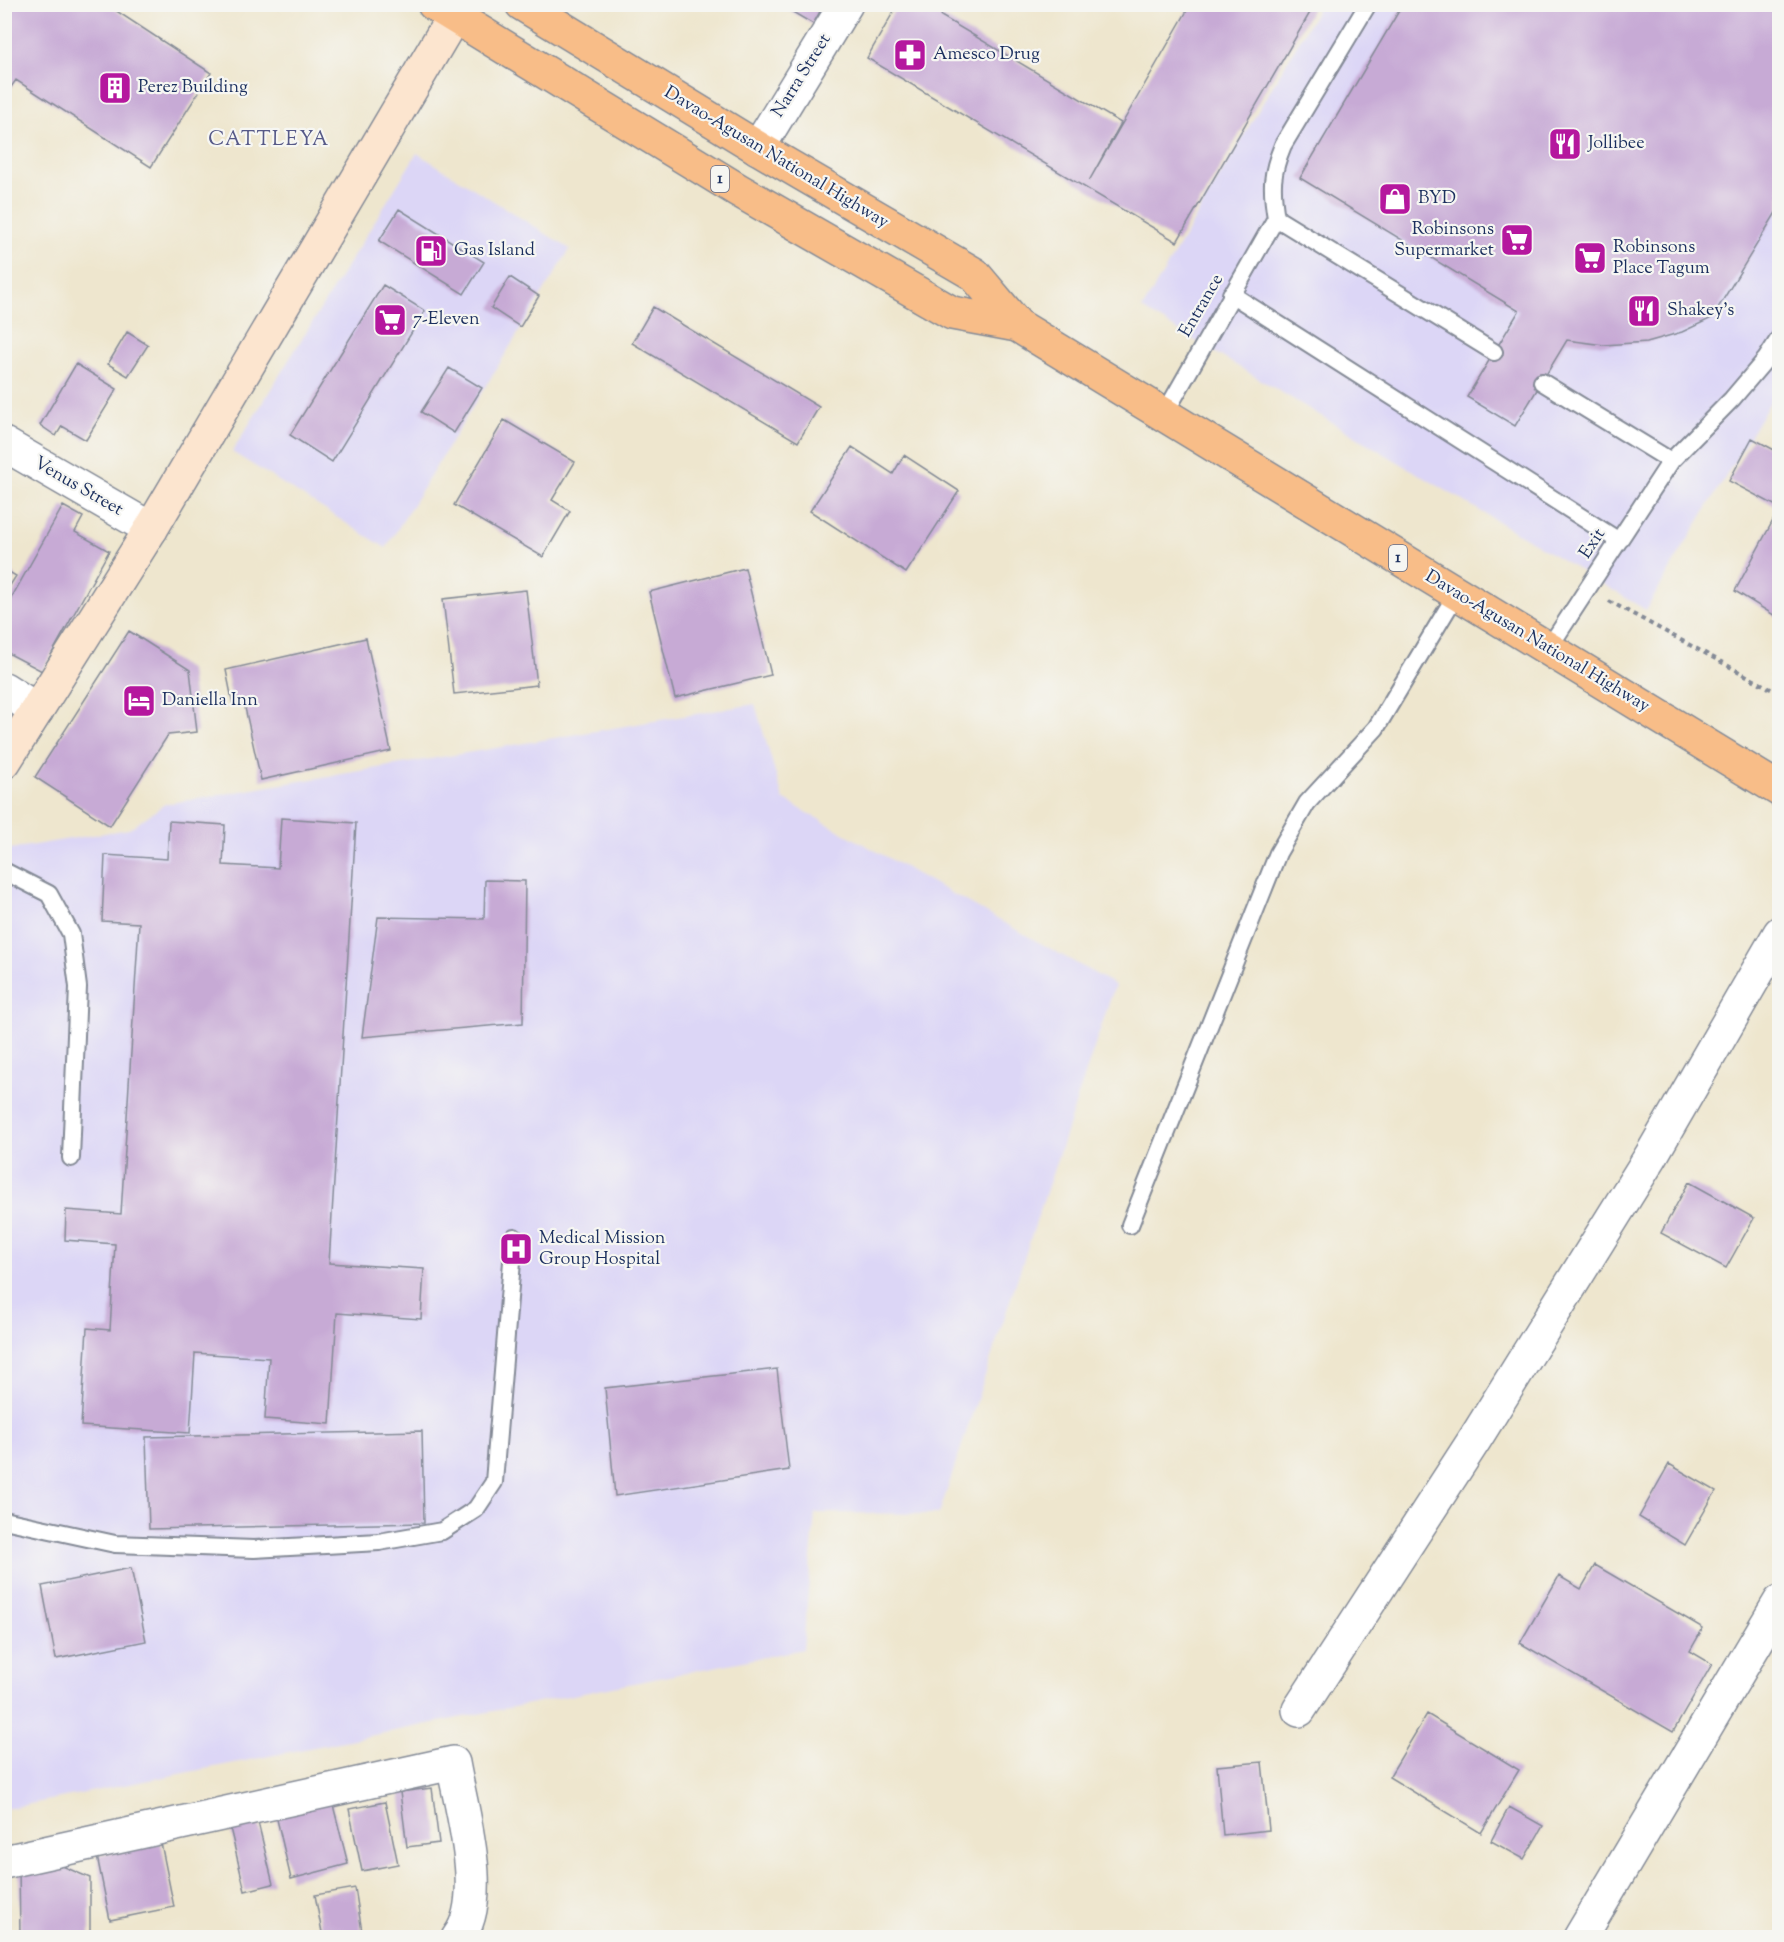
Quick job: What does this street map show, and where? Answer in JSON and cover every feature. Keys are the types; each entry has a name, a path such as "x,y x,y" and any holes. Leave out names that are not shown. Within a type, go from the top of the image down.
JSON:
{"highway":[{"name":"Davao-Agusan National Highway","path":"522,4 758,148 974,274 1017,325 1779,790"},
{"name":"Davao-Agusan National Highway","path":"450,9 738,190 952,313 1017,325"}],"street":[{"name":"Narra Street","path":"758,148 846,4"},
{"path":"4,762 21,726 151,529 450,9"},
{"name":"Venus Street","path":"4,444 151,529"},
{"path":"4,689 21,726"},
{"path":"1299,1710 1475,1439 1638,1176 1779,933"},
{"path":"1580,1938 1779,1602"},
{"path":"4,1862 453,1763 473,1890 466,1927 458,1938"}],"lane":[{"path":"1368,4 1283,146 1273,169 1272,193 1276,218 1494,352"},
{"name":"Entrance","path":"1164,415 1276,218"},
{"path":"1231,294 1619,541"},
{"name":"Exit","path":"1548,649 1671,461 1732,399 1766,359 1779,337"},
{"path":"1542,382 1671,461"},
{"path":"1130,1225 1278,853 1307,803 1376,729 1457,593"},
{"path":"4,871 49,894 71,934 78,987 71,1158"},
{"path":"4,1520 115,1544 254,1549 379,1542 442,1531 476,1509 494,1482 514,1236"}],"path":[{"path":"1588,589 1779,694"}],"shaded area":[{"path":"1320,5 1779,5 1779,387 1646,610 1142,309"},
{"path":"417,153 570,249 386,548 232,452"},
{"name":"Medical Mission Group Hospital","path":"755,704 783,799 1115,985 939,1514 815,1513 803,1649 5,1809 5,850 129,829 165,804"}],"building":[{"name":"Perez Building","path":"4,4 106,4 211,73 151,167 16,80 4,97"},
{"path":"779,4 824,4 813,24"},
{"path":"898,4 948,4 941,16 1121,123 1089,181 1191,4 1315,4 1177,242 867,58"},
{"name":"Robinsons Place Tagum","path":"1403,4 1780,4 1780,206 1712,318 1682,332 1647,342 1604,345 1567,340 1515,426 1467,397 1519,311 1300,178"},
{"name":"Gas Island","path":"399,209 484,262 464,294 379,241"},
{"path":"510,277 539,296 520,327 491,308"},
{"path":"383,285 425,311 332,462 290,435"},
{"path":"653,307 819,407 798,442 632,343"},
{"path":"127,332 148,345 128,376 108,364"},
{"path":"76,364 117,389 86,440 62,426 56,436 40,425"},
{"path":"449,368 482,388 454,433 421,412"},
{"path":"504,420 575,462 552,500 570,511 543,557 454,505"},
{"path":"1752,438 1780,453 1780,508 1729,481"},
{"path":"852,447 893,474 904,455 959,491 906,573 810,511"},
{"path":"63,506 83,517 75,532 109,551 42,671 4,651 4,611"},
{"path":"1775,517 1780,519 1780,619 1735,591"},
{"path":"745,568 771,675 675,698 649,592"},
{"path":"4,569 16,576 4,595"},
{"path":"526,590 537,685 454,694 443,599"},
{"name":"Daniella Inn","path":"129,631 190,670 197,732 168,735 110,826 35,777"},
{"path":"366,638 391,751 261,780 244,703 233,705 226,670"},
{"path":"281,818 356,823 329,1263 424,1269 421,1319 337,1313 330,1424 265,1419 269,1358 195,1353 190,1433 81,1426 87,1328 110,1330 115,1244 65,1240 66,1210 121,1214 139,923 102,921 105,855 167,859 169,821 225,825 223,865 278,868"},
{"path":"485,880 525,881 523,1023 362,1037 378,917 484,919"},
{"path":"1689,1182 1754,1218 1726,1268 1661,1233"},
{"path":"777,1369 789,1470 615,1496 605,1388"},
{"path":"422,1431 424,1523 149,1529 146,1437"},
{"path":"1669,1464 1716,1491 1685,1545 1639,1517"},
{"path":"1595,1565 1703,1628 1690,1651 1712,1664 1673,1732 1520,1643 1559,1576 1581,1589"},
{"path":"131,1568 146,1641 56,1659 42,1586"},
{"path":"1427,1714 1519,1770 1481,1833 1389,1777"},
{"path":"1262,1762 1269,1830 1223,1835 1217,1766"},
{"path":"432,1788 439,1843 407,1847 400,1792"},
{"path":"332,1801 348,1864 291,1879 276,1815"},
{"path":"385,1802 398,1864 362,1871 349,1809"},
{"path":"1509,1807 1543,1826 1524,1859 1491,1841"},
{"path":"258,1822 273,1884 245,1891 230,1828"},
{"path":"161,1843 174,1907 110,1920 97,1856"},
{"path":"19,1865 60,1865 90,1878 90,1937 20,1937"},
{"path":"355,1888 363,1938 323,1938 315,1895"}],"place":[{"name":"Amesco Drug","path":"910,55"},
{"name":"Perez Building","path":"115,88"},
{"name":"Jollibee","path":"1565,144"},
{"name":"BYD","path":"1395,199"},
{"name":"Robinsons Supermarket","path":"1517,240"},
{"name":"Gas Island","path":"431,251"},
{"name":"Robinsons Place Tagum","path":"1590,258"},
{"name":"Shakey's","path":"1644,311"},
{"name":"7-Eleven","path":"390,320"},
{"name":"Daniella Inn","path":"139,701"},
{"name":"Medical Mission Group Hospital","path":"516,1249"}],"district":[{"name":"CATTLEYA","path":"269,140"}]}
